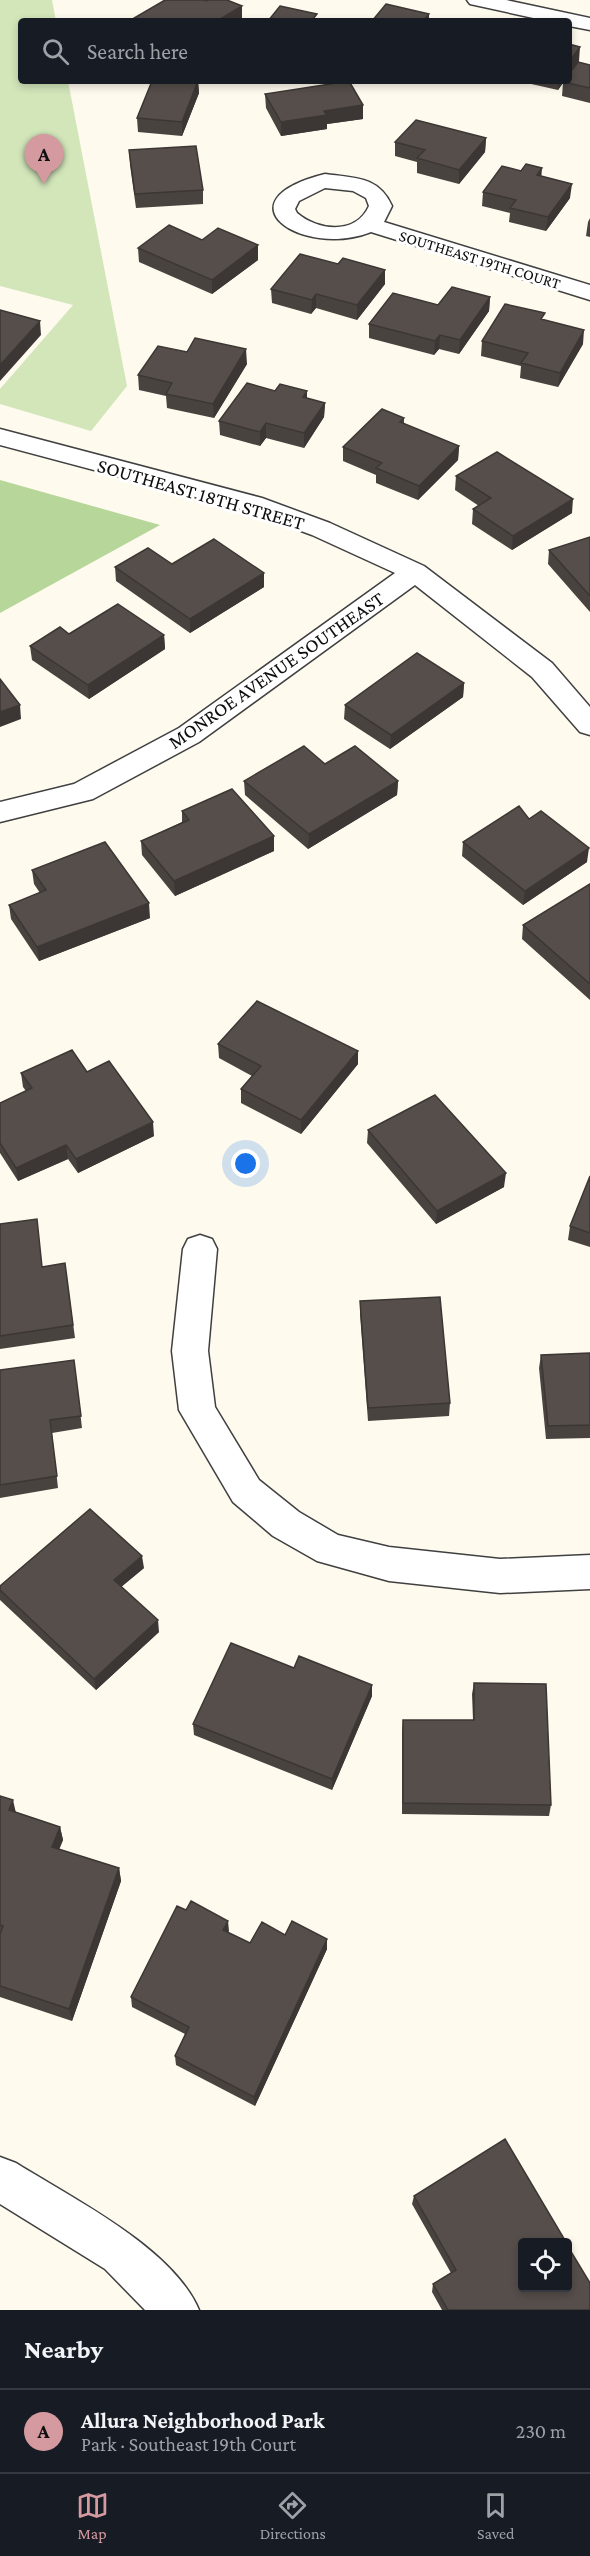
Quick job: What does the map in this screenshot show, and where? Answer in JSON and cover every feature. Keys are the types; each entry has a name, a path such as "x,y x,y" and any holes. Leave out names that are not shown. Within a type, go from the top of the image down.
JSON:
{"street":[{"path":"477,0 562,18"},
{"path":"572,20 590,24"},
{"name":"SOUTHEAST 19TH COURT","path":"370,225 590,293"},
{"name":"SOUTHEAST 18TH STREET","path":"0,437 253,504 321,529 415,572 542,670 590,725"},
{"name":"MONROE AVENUE SOUTHEAST","path":"0,812 83,792 189,735 415,572"},
{"path":"200,1249 190,1352 196,1410 246,1491 286,1524 330,1549 389,1564 500,1576 590,1572"},
{"path":"0,2179 121,2253 176,2310"}],"green space":[{"path":"0,0 52,0 55,18 18,18 18,84 69,84 127,386 91,431 0,404 0,389 73,305 0,286"},
{"path":"0,480 160,525 0,613"}],"building":[{"path":"165,0 227,0 242,6 222,18 134,18"},
{"path":"386,4 429,14 426,18 374,18"},
{"path":"280,6 317,14 314,18 270,18"},
{"path":"572,45 580,47 572,58"},
{"path":"578,62 590,65 590,88 572,84 572,70"},
{"path":"151,84 197,84 182,122 137,118"},
{"path":"330,84 351,84 363,105 324,111 327,115 281,122 265,94"},
{"path":"416,120 486,138 459,170 417,158 425,150 395,142"},
{"path":"196,146 203,190 135,194 129,150"},
{"path":"526,164 542,168 537,175 572,184 548,217 510,208 516,200 483,192 502,166 521,171"},
{"path":"169,225 202,240 218,228 258,245 212,280 138,248"},
{"path":"300,254 338,264 343,258 385,270 357,305 316,294 312,300 271,289"},
{"path":"452,287 490,297 460,340 440,335 435,341 369,324 393,293 438,305"},
{"path":"505,304 545,313 541,319 584,330 560,373 521,363 528,353 482,341"},
{"path":"0,310 40,321 0,365"},
{"path":"195,338 246,349 213,404 166,394 172,383 138,375 158,346 187,352"},
{"path":"247,383 275,391 280,384 307,391 303,397 325,403 304,433 266,423 260,432 219,421"},
{"path":"382,409 404,418 400,422 459,446 419,486 376,468 382,463 343,447"},
{"path":"497,452 573,499 513,536 473,509 491,498 456,476"},
{"path":"590,537 590,596 549,550"},
{"path":"214,539 264,573 190,619 115,567 148,548 172,564"},
{"path":"118,604 164,635 88,685 30,646 60,627 69,634"},
{"path":"417,653 464,683 391,735 345,705"},
{"path":"0,679 20,705 0,712"},
{"path":"304,746 325,764 355,746 398,781 309,834 244,781"},
{"path":"232,789 274,836 174,881 141,841 189,820 182,811"},
{"path":"519,806 529,819 541,811 589,848 525,891 463,842"},
{"path":"105,842 149,903 37,947 9,905 46,890 32,870"},
{"path":"590,884 590,984 523,925"},
{"path":"257,1001 358,1051 301,1120 241,1089 261,1066 218,1044"},
{"path":"72,1050 87,1072 109,1061 153,1122 76,1159 66,1145 16,1168 0,1143 0,1103 32,1088 21,1073"},
{"path":"435,1095 506,1173 437,1211 368,1130"},
{"path":"590,1176 590,1233 570,1226"},
{"path":"37,1219 42,1267 65,1263 73,1325 0,1336 0,1224"},
{"path":"440,1297 450,1403 368,1408 360,1301"},
{"path":"590,1353 590,1425 548,1426 541,1355"},
{"path":"74,1360 81,1416 50,1420 57,1476 0,1485 0,1370"},
{"path":"90,1509 142,1556 114,1580 158,1620 94,1679 0,1590 0,1586"},
{"path":"231,1643 294,1668 299,1656 372,1685 332,1779 193,1724"},
{"path":"474,1683 546,1684 551,1805 403,1803 403,1720 474,1720"},
{"path":"0,1796 13,1800 9,1810 60,1827 52,1847 119,1868 69,2009 0,1986 0,1934 3,1926 0,1925"},
{"path":"191,1901 228,1921 223,1930 250,1943 262,1922 285,1935 292,1921 327,1939 254,2097 175,2056 189,2027 131,1997 177,1906 186,1910"},
{"path":"505,2139 564,2238 518,2238 518,2292 572,2292 572,2253 590,2283 590,2309 448,2310 433,2284 456,2270 414,2196"}],"place":[{"name":"Allura Neighborhood Park","path":"44,184"}]}
